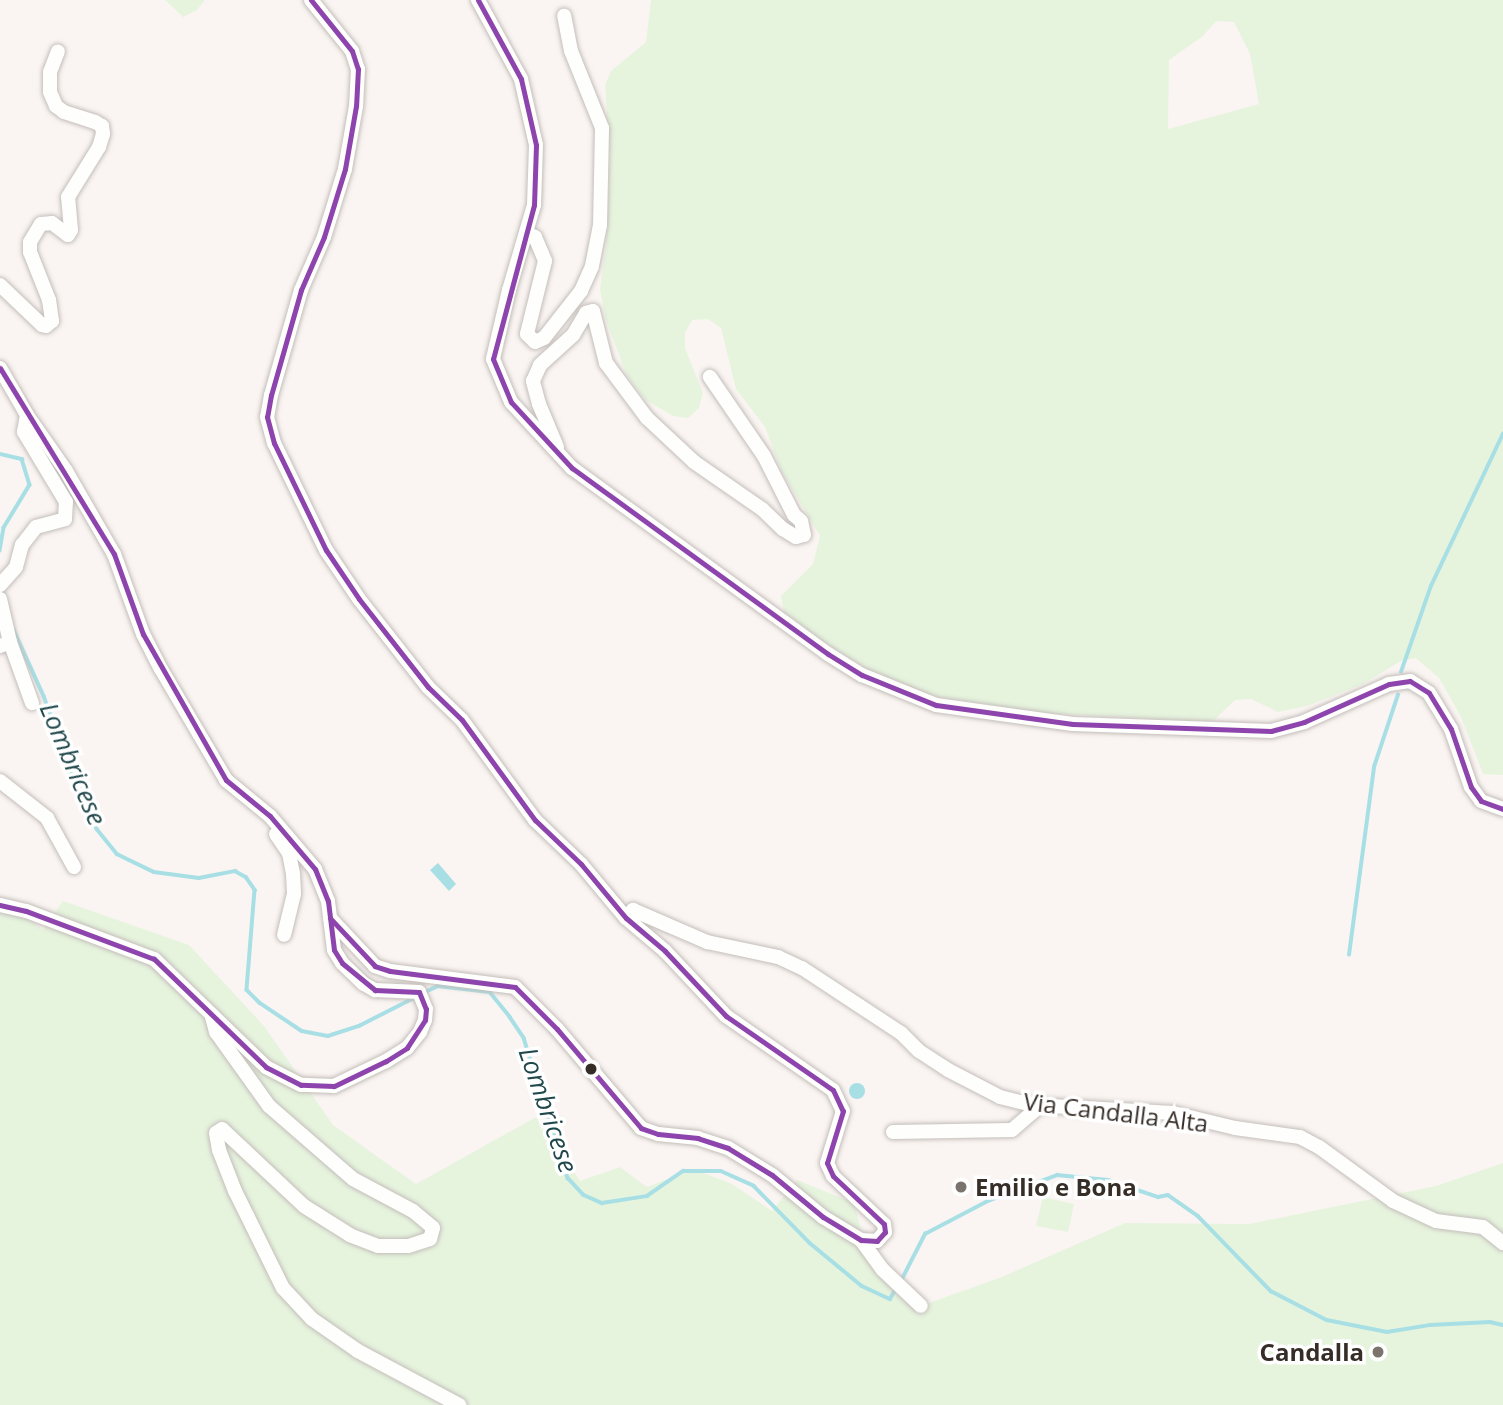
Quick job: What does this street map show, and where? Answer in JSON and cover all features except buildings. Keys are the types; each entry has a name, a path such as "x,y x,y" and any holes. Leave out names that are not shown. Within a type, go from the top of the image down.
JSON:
{"street":[{"path":"311,0 352,51 358,69 356,106 345,169 324,237 301,290 271,395 267,417 274,443 326,550 388,640 428,687 462,720 535,820 581,863 626,918 665,951 726,1016 833,1090 842,1111 827,1163 833,1176 884,1224 885,1232 877,1241 861,1240"},
{"path":"478,0 521,79 536,145 534,205 493,359 511,402 563,461 653,530 828,654 862,675 936,705 1073,724 1270,731 1304,722 1389,684 1410,681 1429,693 1451,729 1471,787 1480,802 1503,809"},
{"path":"526,233 535,237 545,261 527,334 536,342 544,338 581,291 592,266 600,225 602,128 571,51 564,16"},
{"path":"0,285 42,325 46,326 52,321 49,300 30,252 30,242 41,224 52,223 68,235 71,230 68,197 99,147 103,134 102,126 56,106 50,92 50,72 58,51"},
{"path":"563,461 545,421 533,381 540,365 573,335 586,313 593,311 606,363 647,418 694,462 762,509 783,529 796,537 804,535 801,521 794,515 764,456 710,377"},
{"path":"0,368 27,415 66,471 114,554 143,634 161,670 226,780 270,816 315,869 328,901 334,950 349,973 375,990 419,992 426,1009 420,1032 407,1048 334,1086 301,1085 266,1067 243,1041 212,1017 154,959 26,911 0,905"},
{"path":"0,585 16,567 22,545 36,527 65,519 66,502 24,432 27,415"},
{"path":"0,599 5,644 32,703"},
{"path":"0,781 47,818 74,867"},
{"path":"270,816 275,832 289,853 293,874 294,894 284,935"},
{"name":"Via Candalla Alta","path":"626,918 633,910 707,942 778,957 802,968 901,1033 919,1051 948,1070 1000,1097 1033,1105 1173,1113 1235,1128 1300,1137 1319,1147 1393,1201 1436,1221 1483,1227 1503,1243"},
{"path":"330,918 376,966 390,971 515,988 557,1029 641,1128 658,1134 698,1138 728,1148 772,1175 823,1217 861,1240 883,1270 922,1306"},
{"path":"212,1017 216,1032 270,1106 353,1179 413,1211 433,1228 430,1239 408,1246 378,1246 350,1236 304,1206 222,1129 216,1133 231,1181 283,1288 313,1319 358,1351 459,1405"},
{"path":"893,1132 1012,1130 1034,1111 1033,1105"}],"green space":[{"path":"165,0 205,0 197,10 183,17"},
{"path":"651,0 1503,0 1503,775 1483,774 1461,717 1439,678 1416,658 1401,661 1363,684 1307,706 1278,712 1251,699 1235,700 1212,722 1044,713 934,696 874,673 824,642 784,612 781,596 813,564 820,536 781,470 765,427 736,389 721,328 708,319 692,320 685,333 685,348 703,393 699,408 688,418 673,416 646,400 627,376 606,320 600,289 606,248 610,154 605,85 611,71 646,42","holes":["1216,21 1234,22 1250,54 1259,104 1168,129 1169,60 1203,36"]},
{"path":"63,901 189,945 264,1026 333,1125 416,1184 536,1117 580,1181 620,1167 647,1187 693,1169 732,1184 772,1211 797,1180 854,1203 868,1257 926,1304 1002,1277 1125,1223 1249,1224 1436,1186 1503,1163 1503,1405 0,1405 0,913 17,910 43,930"},
{"path":"1043,1197 1074,1204 1068,1232 1036,1226"}],"water":[{"path":"438,863 456,884 449,891 430,870"},
{"path":"854,1083 860,1083 865,1091 863,1097 854,1099 849,1094 849,1088"}],"waterway":[{"path":"1401,672 1431,586 1503,434"},
{"name":"Lombricese","path":"0,454 22,459 30,485 4,528 0,551"},
{"name":"Lombricese","path":"14,630 44,696 76,786 97,829 117,854 154,872 199,878 235,871 246,877 255,890 247,990 260,1003 302,1031 328,1036 359,1026 416,997"},
{"path":"1349,955 1374,767 1398,695"},
{"name":"Lombricese","path":"423,993 438,986 490,992 510,1017 524,1038 568,1178 584,1195 602,1203 647,1196 683,1171 721,1171 754,1186 810,1243 862,1286 890,1299 897,1287"},
{"name":"Lombricese","path":"901,1281 925,1234 988,1201 1057,1175 1108,1180 1158,1197 1168,1195 1198,1216 1271,1291 1327,1320 1387,1332 1430,1325 1490,1322 1503,1325"}],"transit line":[{"path":"311,0 352,51 358,69 356,106 345,169 324,237 301,290 271,395 267,417 274,443 326,550 359,599 428,687 462,720 535,820 581,864 626,918 665,951 726,1016 833,1090 843,1111 827,1163 833,1176 884,1224 885,1232 877,1241 861,1240 823,1217 772,1175 728,1148 698,1138 658,1134 641,1128 557,1029 515,987 390,971 375,966 330,918"},
{"path":"478,0 521,79 536,145 534,205 493,359 511,402 572,468 828,654 862,675 936,705 1073,724 1271,731 1304,722 1389,684 1410,681 1429,693 1451,729 1471,787 1481,801 1503,809"},
{"path":"0,368 114,554 143,634 226,780 270,816 315,869 328,901 334,950 342,963 375,990 419,992 426,1009 425,1020 407,1048 386,1061 334,1086 301,1085 266,1067 154,959 26,911 0,905"}],"place":[{"name":"Emilio e Bona","path":"961,1187"},
{"name":"Candalla","path":"1378,1352"}]}
